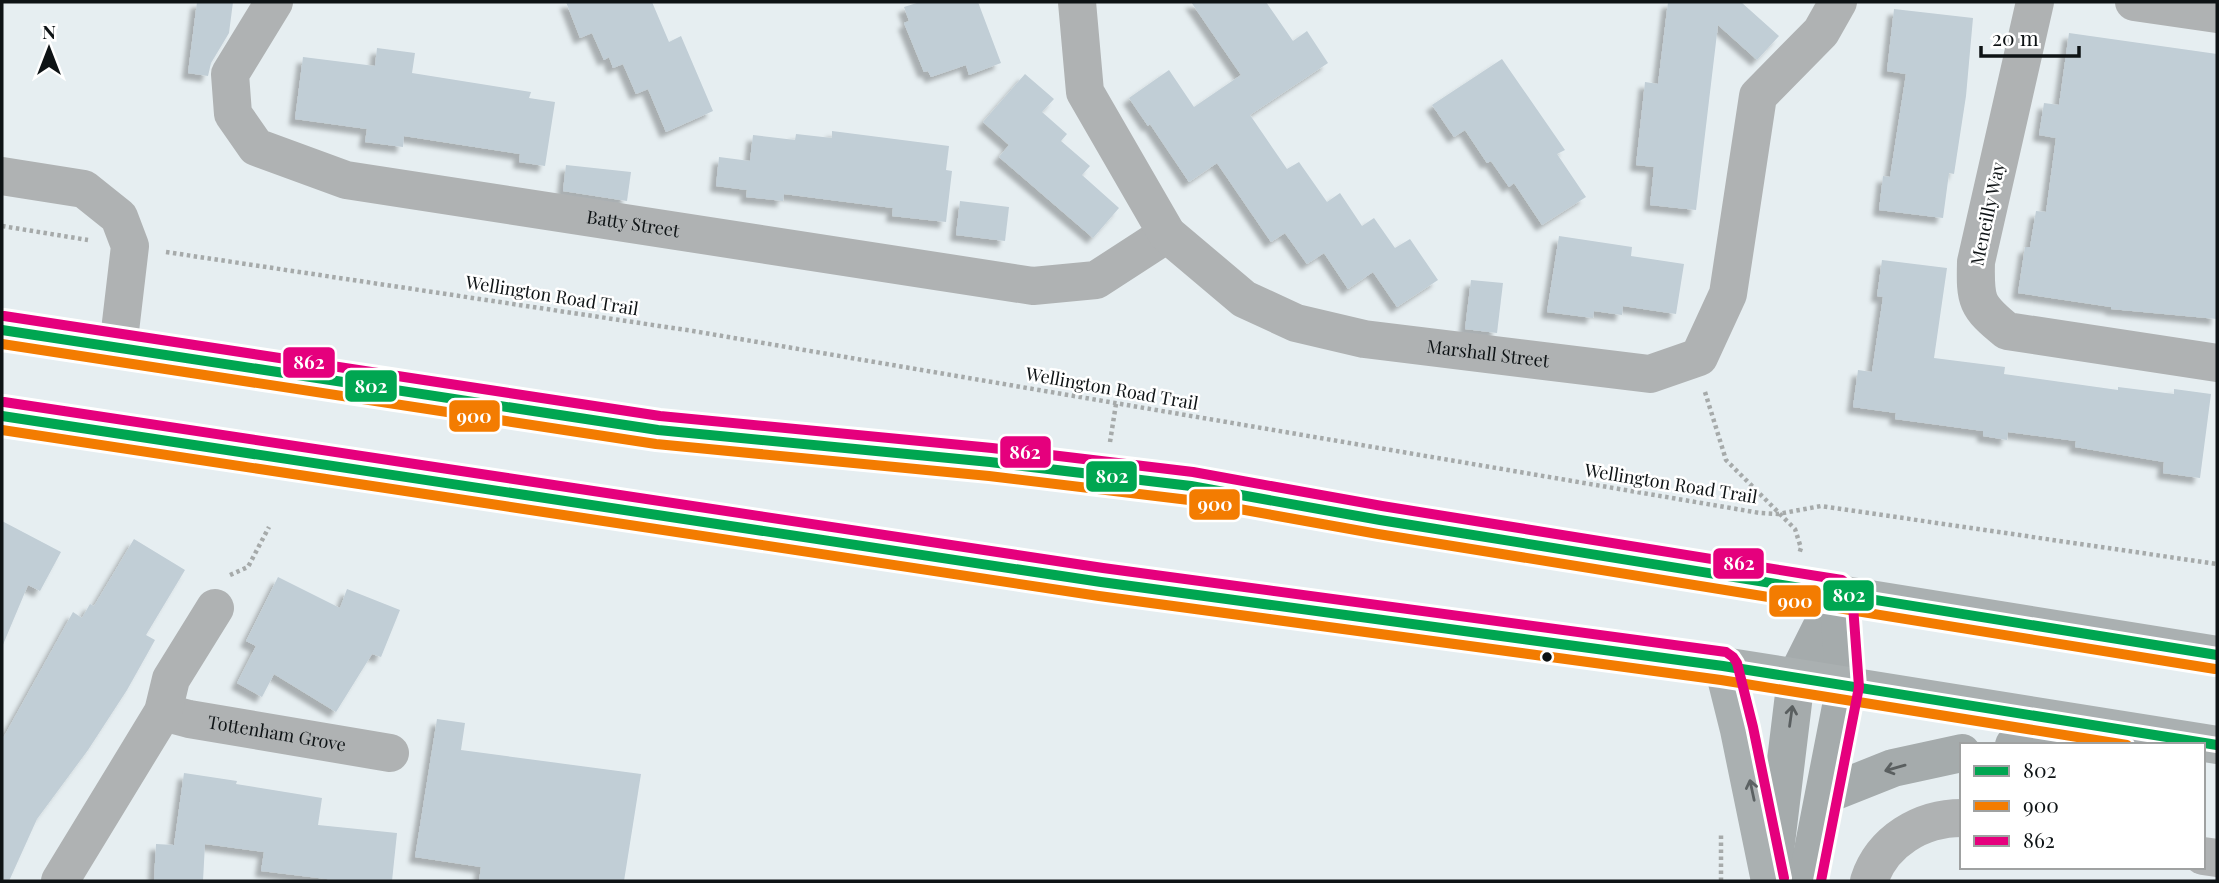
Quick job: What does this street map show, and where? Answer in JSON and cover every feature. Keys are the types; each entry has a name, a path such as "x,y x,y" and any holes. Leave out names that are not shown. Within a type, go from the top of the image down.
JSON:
{"highway":[{"path":"2,330 658,430 990,461 1191,486 1394,522 2217,655"},
{"path":"2,416 1101,582 1723,666 2217,744"},
{"path":"1723,666 1771,881"}],"main road":[{"path":"1771,881 1796,678 1838,594"},
{"path":"1807,881 1845,686 1838,594"},
{"path":"2026,743 2118,728"},
{"path":"1825,795 1893,768 1960,753"}],"street":[{"name":"Batty Street","path":"274,2 230,74 233,114 256,147 345,180 1033,286 1096,280 1167,234"},
{"name":"Marshall Street","path":"1077,2 1085,92 1167,234 1244,299 1296,323 1364,339 1650,374 1699,357"},
{"path":"1699,357 1728,294 1758,96 1821,32 1838,2"},
{"name":"Meneilly Way","path":"2035,2 1976,262 1975,294 1986,314 2007,331 2217,363"},
{"path":"2134,2 2217,15"},
{"path":"2,176 84,189 119,217 130,246 118,348"},
{"path":"61,881 163,712 171,679 215,608"},
{"name":"Tottenham Grove","path":"163,712 189,719 390,753"},
{"path":"1869,881 1883,854 1907,832 1947,818 1960,818"}],"path":[{"name":"Wellington Road Trail","path":"2,226 693,331 1760,513 1778,514 1821,506 2217,564"},
{"path":"1699,357 1706,397 1726,460 1795,529 1801,548 1790,586"},
{"path":"1110,442 1116,404"},
{"path":"215,608 199,598 210,584 248,567 269,527"}],"building":[{"path":"197,2 233,2 229,33 211,63 208,76 188,73"},
{"path":"566,2 652,2 669,42 681,36 713,111 666,132 648,89 636,94 623,64 613,68 609,57 604,60 592,33 580,38"},
{"path":"920,2 978,2 1001,63 969,75 966,65 931,77 928,71 924,72 904,23 909,21 904,7"},
{"path":"1191,2 1266,2 1293,41 1307,31 1328,63 1250,115 1287,169 1299,162 1327,202 1340,193 1362,226 1374,218 1395,248 1410,239 1438,280 1397,307 1373,272 1348,289 1324,253 1307,264 1285,233 1271,242 1217,163 1189,182 1129,98 1169,70 1194,107 1241,75"},
{"path":"1668,2 1741,2 1779,36 1757,60 1718,25 1696,210 1650,205 1654,167 1636,165 1645,82 1658,84"},
{"path":"1894,9 1973,18 1966,96 1954,174 1949,173 1943,218 1879,210 1883,176 1890,177 1906,74 1887,71"},
{"path":"2069,33 2217,54 2217,319 2111,309 2018,293 2025,247 2030,247 2036,211 2046,212 2056,138 2039,135 2044,103 2059,105"},
{"path":"377,48 415,53 412,73 531,92 529,98 555,102 545,166 519,162 520,154 404,136 403,147 365,142 367,129 295,119 303,57 375,66"},
{"path":"1502,59 1565,150 1557,154 1586,197 1542,225 1514,183 1509,187 1491,161 1487,163 1465,130 1454,137 1432,105"},
{"path":"1025,74 1054,99 1042,112 1067,134 1061,141 1090,166 1082,175 1119,208 1093,238 999,157 1009,145 983,122"},
{"path":"832,131 949,146 946,170 952,171 946,222 892,216 893,208 784,194 783,201 746,197 747,190 716,186 719,157 750,161 753,135 795,140 796,134 832,138"},
{"path":"566,165 631,172 627,201 563,191"},
{"path":"960,201 1009,207 1005,241 956,235"},
{"path":"1559,236 1632,247 1631,256 1684,264 1676,314 1623,306 1622,315 1594,311 1593,318 1547,312"},
{"path":"1882,260 1947,268 1934,358 2005,367 2004,374 2118,390 2118,387 2174,394 2174,389 2211,394 2200,478 2163,473 2164,462 2075,447 2076,441 2008,432 2007,440 1983,436 1983,431 1895,419 1896,413 1853,407 1858,370 1872,372 1883,297 1877,296"},
{"path":"1471,280 1503,283 1497,333 1465,329"},
{"path":"2,521 61,552 40,591 28,585 2,647"},
{"path":"134,539 185,570 146,635 155,640 127,690 88,750 37,819 9,881 2,881 2,740 73,612 82,618 90,604 94,606"},
{"path":"278,577 340,608 347,589 400,610 381,657 372,654 336,712 274,674 262,697 237,683 256,646 246,641"},
{"path":"437,719 465,723 461,750 641,774 624,881 479,881 481,867 415,857"},
{"path":"184,773 322,798 318,825 397,833 392,881 343,881 261,871 264,852 205,844 203,881 154,881 156,844 174,845"}],"transit line":[{"name":"862","path":"4,316 660,416 992,448 1193,472 1382,506 1842,580 1852,592 1859,687 1821,881"},
{"name":"802","path":"2,330 658,430 990,462 1191,486 1380,520 2217,655"},
{"name":"900","path":"2,344 656,444 989,476 1189,500 1378,534 2215,669"},
{"name":"862","path":"4,402 1103,568 1726,652 1737,663 1784,878"},
{"name":"802","path":"2,416 1101,582 1723,666 2204,743"},
{"name":"900","path":"2,430 1099,596 1721,680 2115,743"},
{"name":"802","path":"2205,743 2217,745"}]}
